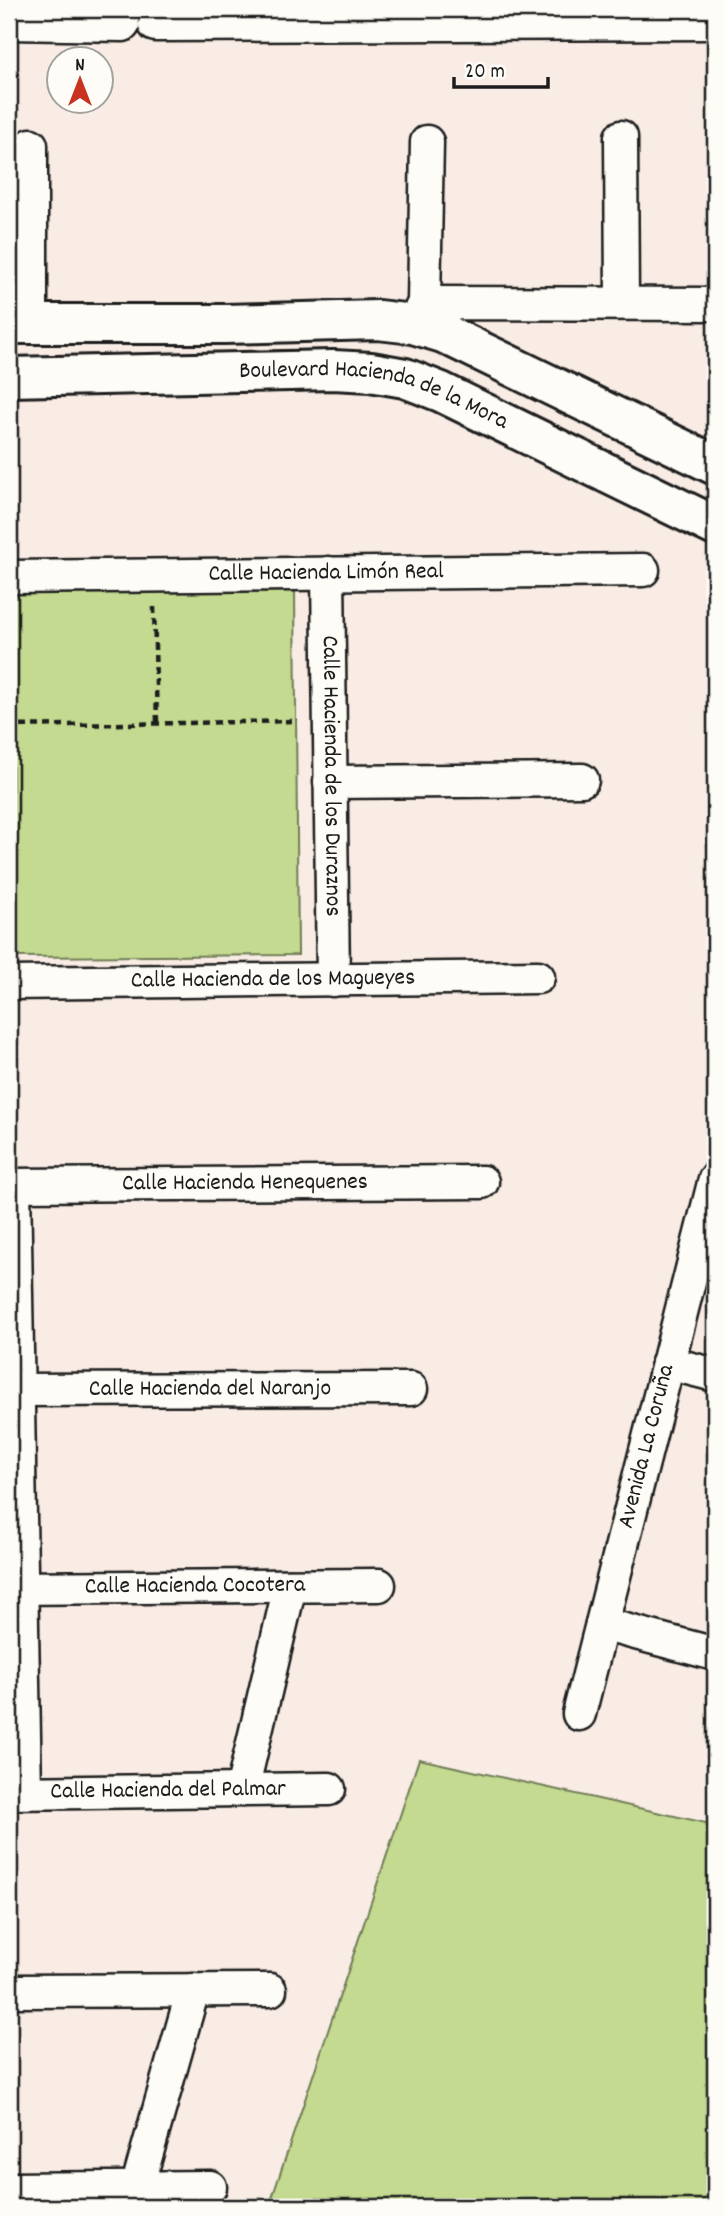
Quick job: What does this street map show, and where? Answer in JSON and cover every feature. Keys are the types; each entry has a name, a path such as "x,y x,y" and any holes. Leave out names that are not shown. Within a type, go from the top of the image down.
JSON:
{"street":[{"path":"155,25 243,17 696,18"},
{"path":"17,18 123,25"},
{"path":"621,137 622,303"},
{"path":"418,314 427,142"},
{"path":"31,145 20,324 378,320 418,314 622,303 715,304"},
{"path":"418,314 443,333 715,465"},
{"path":"138,323 140,375"},
{"name":"Boulevard Hacienda de la Mora","path":"9,377 333,370 371,372 405,378 441,392 707,521"},
{"path":"707,521 715,478"},
{"name":"Calle Hacienda Limón Real","path":"9,577 643,570"},
{"name":"Calle Hacienda de los Duraznos","path":"328,573 333,980"},
{"path":"330,782 582,780"},
{"name":"Calle Hacienda de los Magueyes","path":"9,984 538,977"},
{"name":"Avenida La Coruña","path":"579,1714 715,1179"},
{"name":"Calle Hacienda Henequenes","path":"11,1185 482,1182"},
{"path":"11,1185 17,1793"},
{"path":"668,1363 715,1375"},
{"name":"Calle Hacienda del Naranjo","path":"13,1390 411,1389"},
{"name":"Calle Hacienda Cocotera","path":"15,1588 379,1585"},
{"path":"242,1790 290,1586"},
{"path":"602,1624 715,1654"},
{"name":"Calle Hacienda del Palmar","path":"17,1793 329,1789"},
{"path":"137,2188 193,1990"},
{"path":"9,1991 270,1990"},
{"path":"16,2195 210,2187"}],"path":[{"path":"153,575 157,723"},
{"path":"9,726 330,720"}],"green space":[{"path":"295,589 298,955 14,957 12,591"},
{"path":"419,1759 715,1825 715,2207 269,2207"}]}
